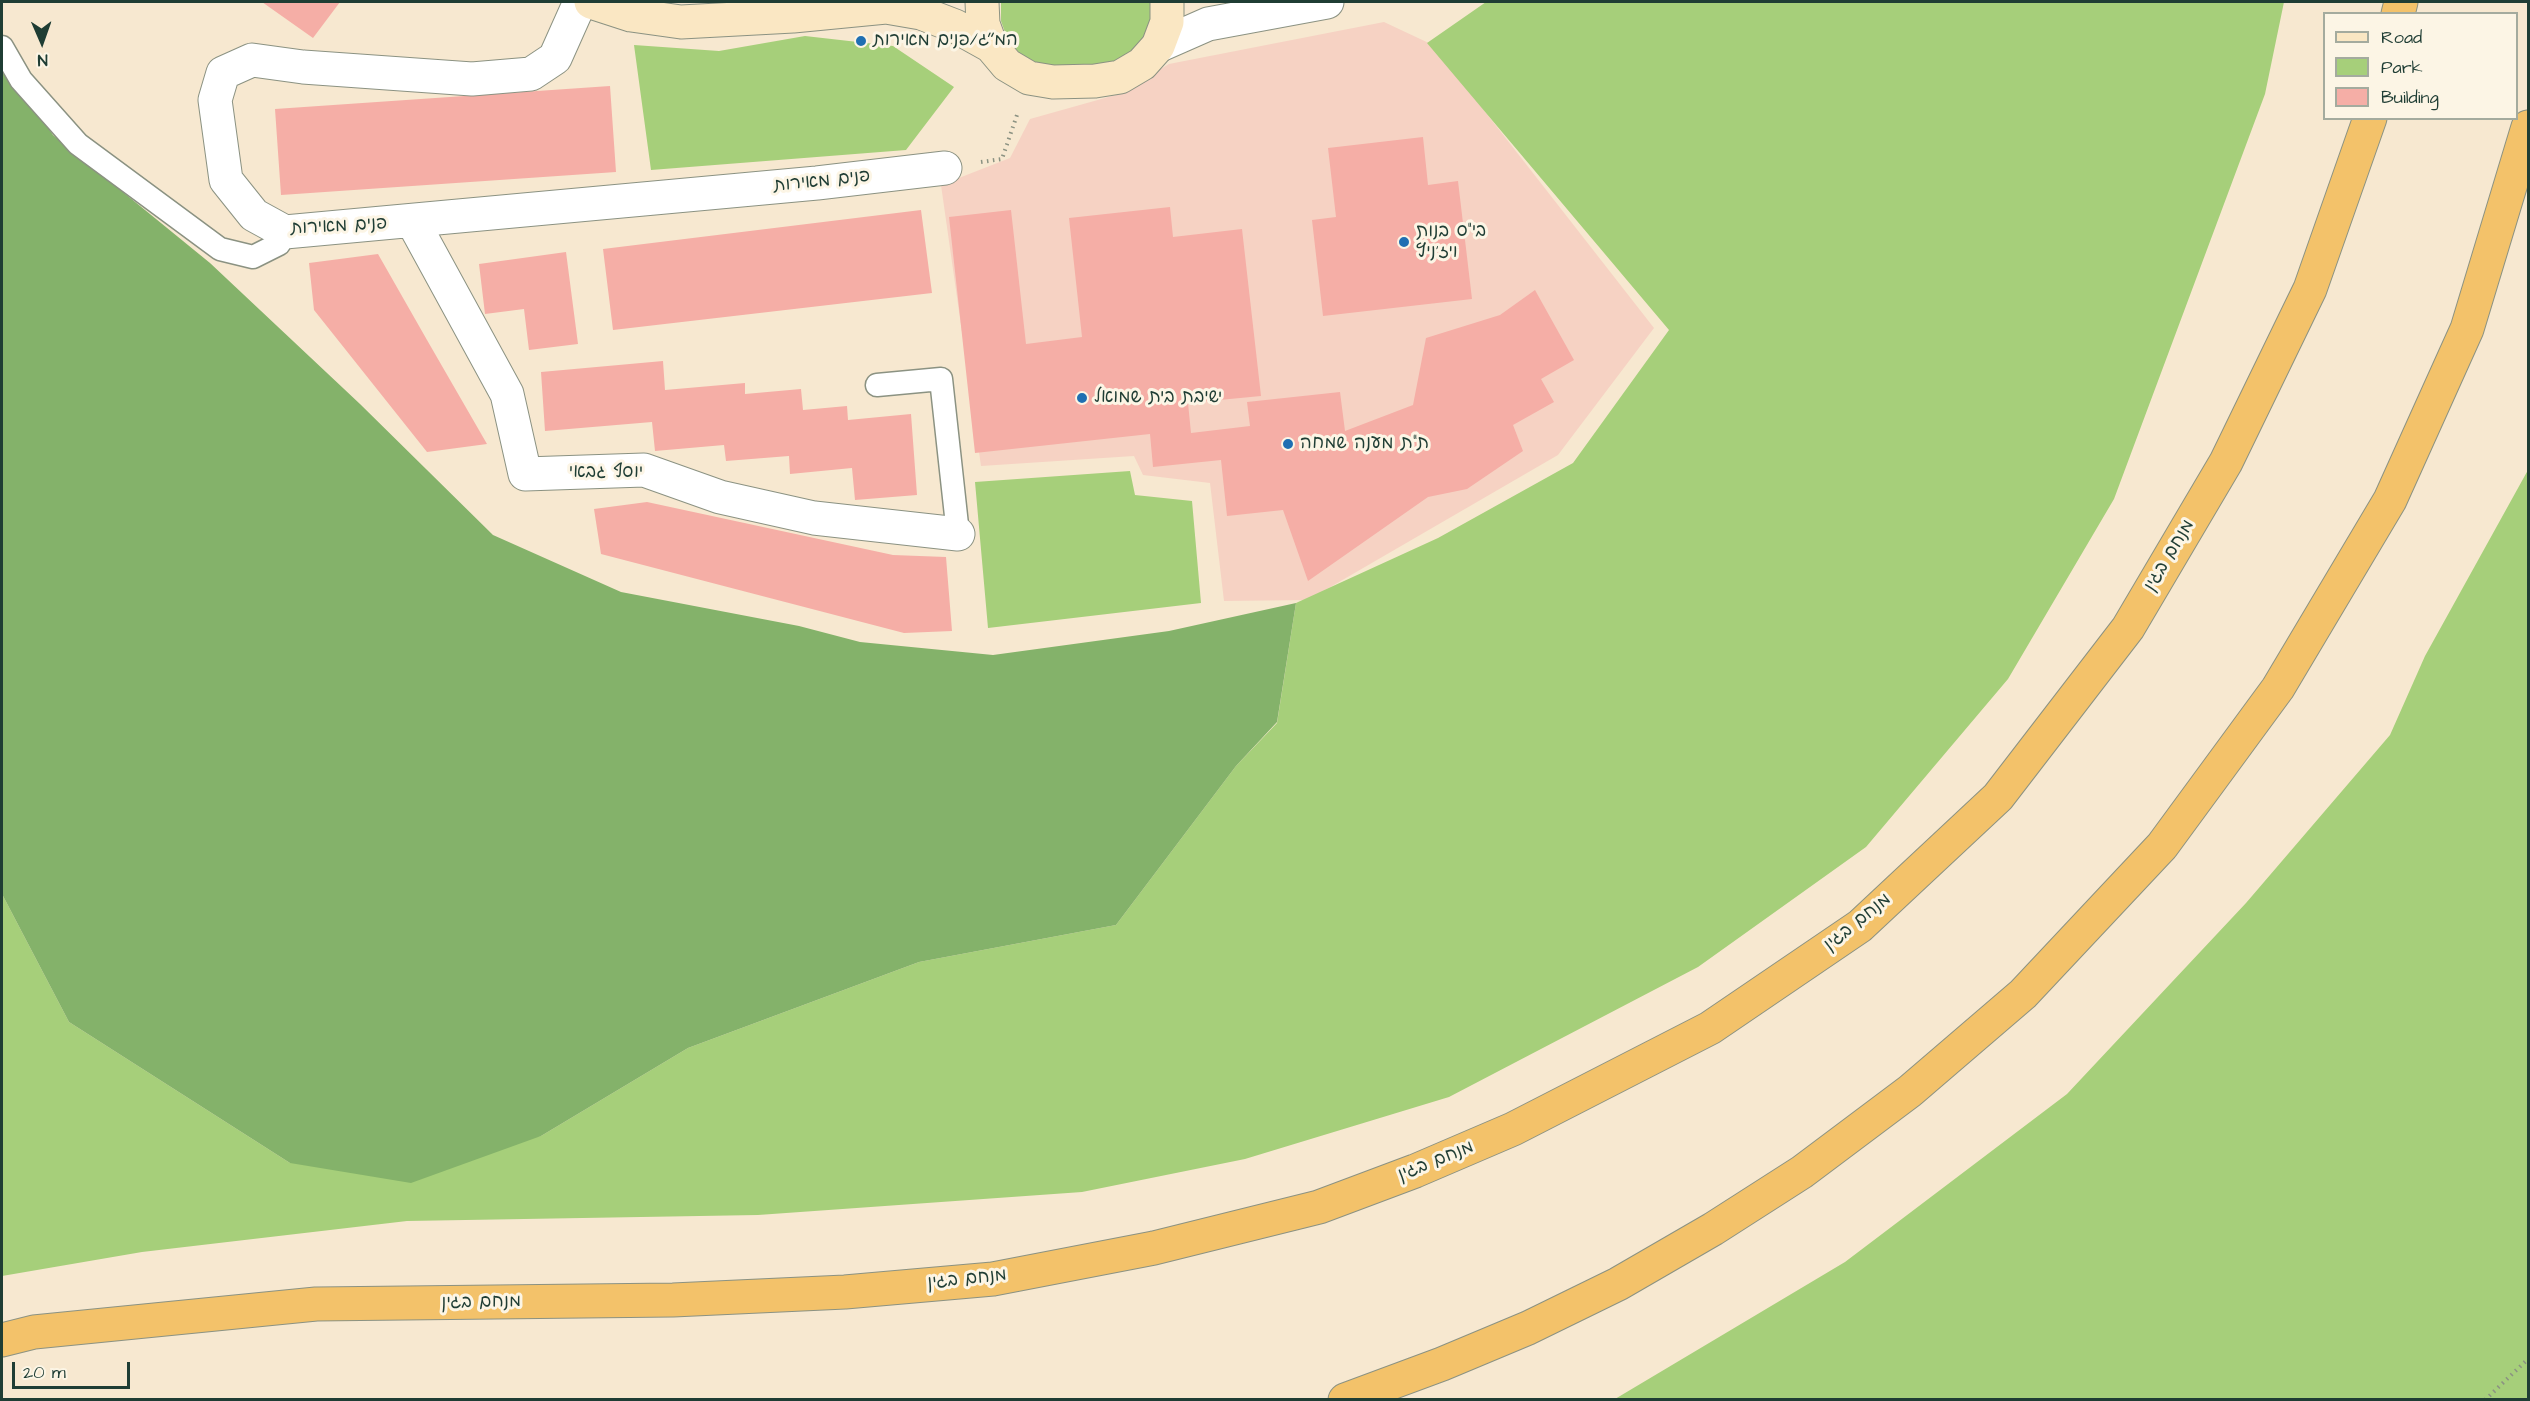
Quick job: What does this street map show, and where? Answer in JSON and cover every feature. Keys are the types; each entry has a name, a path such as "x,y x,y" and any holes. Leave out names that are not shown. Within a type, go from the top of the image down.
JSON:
{"highway":[{"name":"מנחם בגין","path":"2,1340 34,1332 316,1304 673,1299 844,1292 993,1278 1154,1248 1319,1207 1415,1172 1534,1119 1710,1028 1860,926 1998,797 2128,628 2226,462 2310,289 2369,120"},
{"path":"1345,1400 1442,1364 1528,1328 1618,1284 1713,1229 1802,1172 1910,1091 2023,994 2162,846 2278,687 2390,500 2467,329 2529,128"}],"street":[{"name":"פנים מאירות","path":"580,2 555,58 531,74 472,79 303,67 252,60 223,73 215,100 226,180 254,215 285,232 817,183 945,168"},
{"path":"591,2 631,15 681,22 793,16 898,4 955,27 991,46"},
{"path":"982,2 983,24 991,46 1007,65 1029,78 1053,82 1095,81 1120,77 1142,64 1158,46 1167,22 1167,2"},
{"path":"1195,2 1252,15"},
{"path":"1158,46 1208,24 1327,2"},
{"name":"יוסף גבאי","path":"413,222 507,394 525,474 644,470 720,497 814,518 958,534"}],"lane":[{"path":"2,46 21,80 78,144 220,249 253,257 279,244 285,232"},
{"path":"877,386 941,379 958,534"}],"path":[{"path":"945,168 1002,159 1029,78"},
{"path":"2485,1400 2529,1359"}],"shaded area":[{"path":"1384,22 1433,45 1654,328 1558,455 1308,600 1224,601 1210,483 1143,475 1134,456 981,466 941,185 1010,158 1030,119 1119,94 1169,64"}],"green space":[{"path":"1001,2 1155,2 1148,38 1118,63 1057,67 1037,64 1020,54 1007,38 1001,21"},
{"path":"1486,2 2284,2 2265,94 2114,499 2008,679 1866,847 1698,967 1449,1097 1245,1159 1082,1192 758,1215 407,1221 142,1252 2,1276 2,894 69,1022 290,1163 541,1136 688,1048 919,962 1116,925 1236,766 1277,723 1296,603 1438,538 1573,463 1669,330 1427,43"},
{"path":"805,36 893,46 954,87 906,150 651,170 634,45 719,51"},
{"path":"2,59 53,135 210,263 360,404 493,535 621,592 799,626 860,642 993,655 1169,631 1296,603 1277,722 1236,766 1116,925 919,962 688,1048 541,1136 411,1183 290,1163 69,1022 2,894"},
{"path":"2528,470 2528,1399 1615,1399 1845,1262 2067,1094 2246,903 2390,735 2425,656"},
{"path":"1130,471 1135,495 1192,501 1201,603 988,628 975,482"}],"building":[{"path":"262,2 340,2 313,38"},
{"path":"610,86 616,172 281,195 275,109"},
{"path":"1423,137 1428,185 1458,181 1472,299 1323,316 1312,220 1336,217 1328,148"},
{"path":"1170,207 1173,237 1242,229 1261,396 1188,403 1191,433 1250,426 1247,402 1340,392 1345,431 1413,405 1426,338 1500,315 1535,290 1574,360 1541,379 1554,402 1513,425 1523,451 1467,489 1428,497 1308,581 1283,510 1227,516 1221,460 1153,467 1150,434 975,453 949,217 1011,210 1026,344 1082,337 1069,218"},
{"path":"921,210 932,293 613,330 603,249"},
{"path":"566,252 578,344 529,350 524,309 485,314 479,264"},
{"path":"378,254 487,444 427,452 314,310 309,263"},
{"path":"663,361 665,390 745,383 745,394 801,389 803,410 847,406 848,420 911,414 917,495 855,500 852,468 790,474 789,456 726,461 724,445 655,451 652,422 545,431 541,372"},
{"path":"647,502 893,555 946,557 952,631 904,633 601,554 594,509"}],"place":[{"name":"המ״ג/פנים מאירות","path":"861,41"},
{"name":"בי\"ס בנות ויז'ניץ","path":"1404,242"},
{"name":"ישיבת בית שמואל","path":"1082,398"},
{"name":"ת\"ת מענה שמחה","path":"1288,444"}]}
